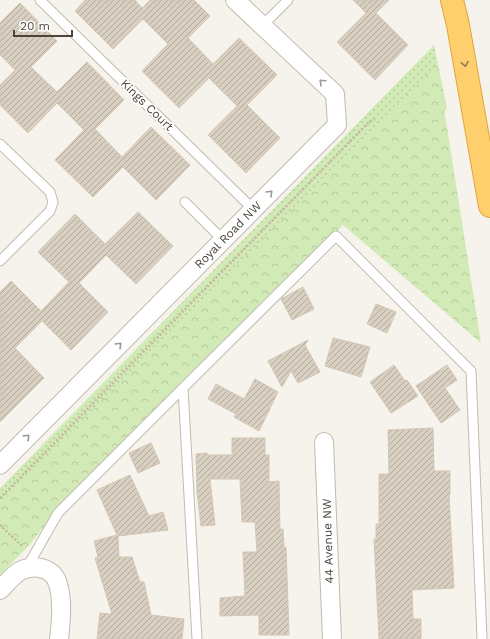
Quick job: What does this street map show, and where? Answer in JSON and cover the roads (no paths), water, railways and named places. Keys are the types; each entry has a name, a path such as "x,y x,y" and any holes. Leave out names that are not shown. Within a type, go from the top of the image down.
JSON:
{"highway":[{"path":"454,0 490,206"}],"street":[{"name":"Royal Road NW","path":"0,465 337,125 335,94 235,0"},
{"name":"44 Avenue NW","path":"324,442 332,639"},
{"path":"0,590 19,572 26,569 34,567 49,571 58,583 60,599 59,639"}],"lane":[{"name":"Kings Court","path":"40,0 253,209"},
{"path":"262,26 288,0"},
{"path":"0,144 50,192 53,202 50,211 0,261"},
{"path":"185,202 223,240"},
{"path":"26,569 58,514 336,236 471,371 482,639"},
{"path":"183,388 197,639"}]}
